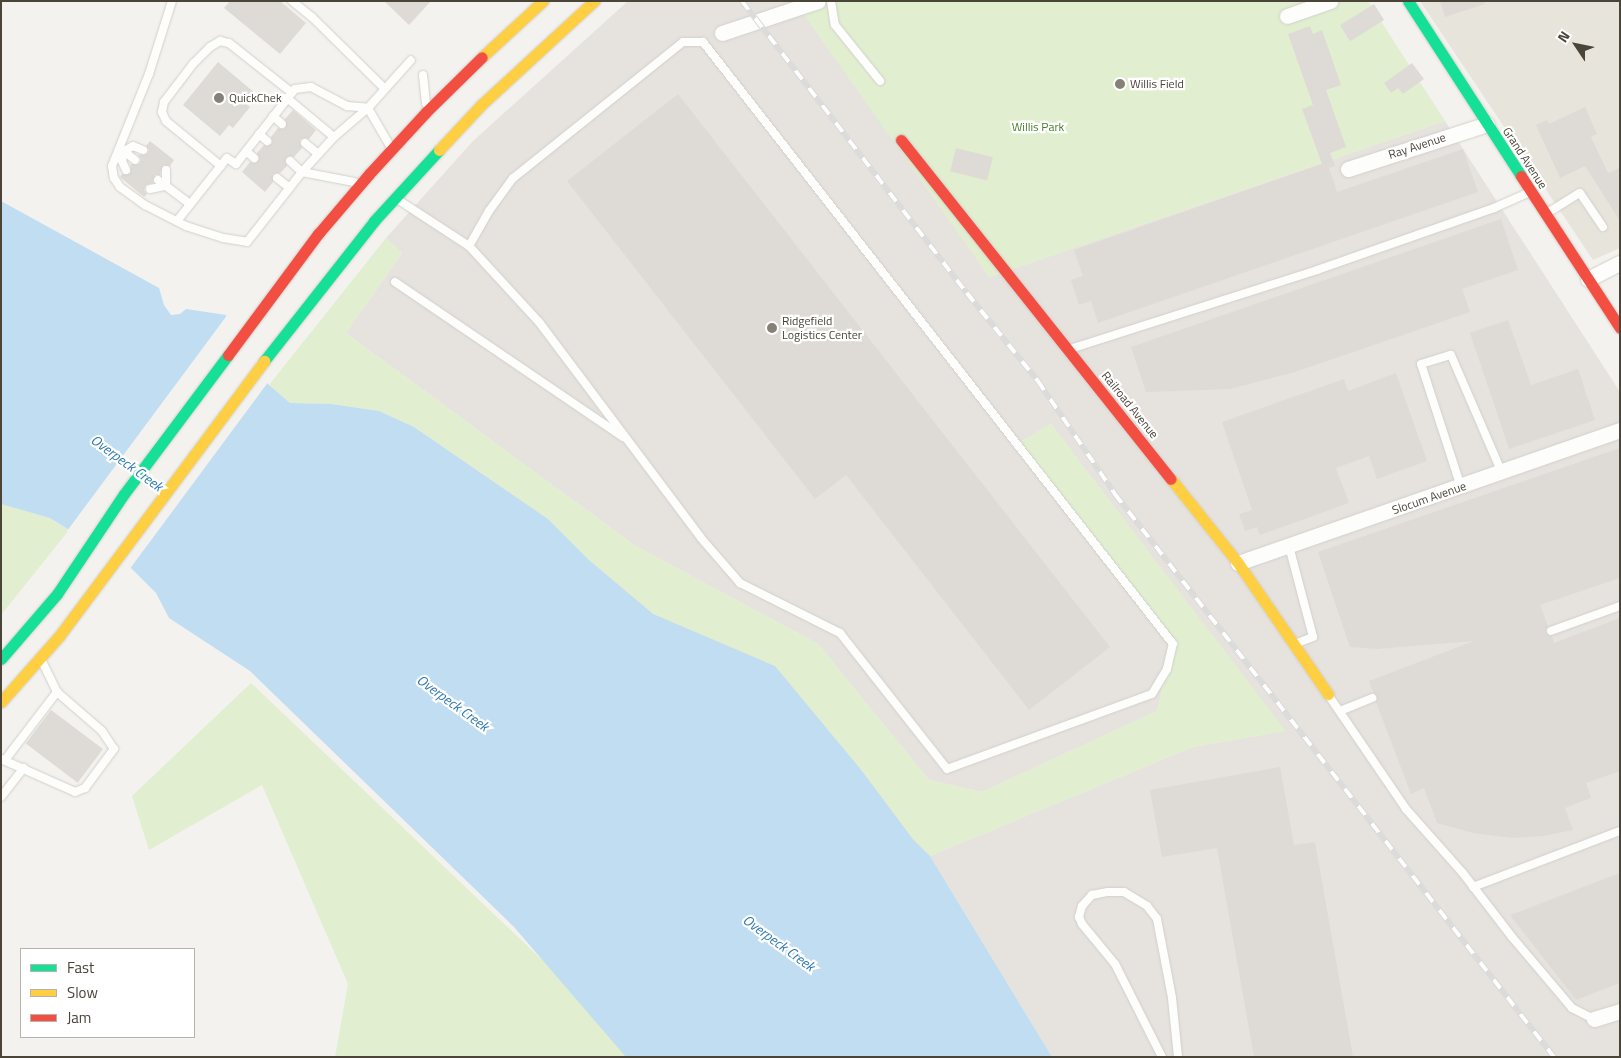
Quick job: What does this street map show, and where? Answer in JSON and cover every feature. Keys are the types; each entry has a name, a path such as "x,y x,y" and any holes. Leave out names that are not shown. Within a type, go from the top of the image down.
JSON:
{"main road":[{"path":"1,660 57,594 124,494 301,255 391,149 426,112 489,50 543,1"},
{"path":"1,702 41,658 79,610 323,282 394,197 488,98 594,1"},
{"name":"Grand Avenue","path":"1408,1 1620,328"},
{"name":"Railroad Avenue","path":"901,140 1238,563 1328,694"},
{"path":"58,571 124,494"}],"street":[{"path":"722,33 818,1"},
{"path":"1287,16 1330,1"},
{"name":"Ray Avenue","path":"1348,169 1487,124"},
{"path":"1588,279 1620,263"},
{"name":"Slocum Avenue","path":"1238,563 1502,473 1620,430"},
{"path":"1594,1019 1620,1011"}],"lane":[{"path":"172,1 149,74 122,149 112,166 114,178 120,187 144,205 177,221 223,238 247,242 318,154 334,137 368,108 411,60"},
{"path":"292,1 384,88"},
{"path":"831,1 834,25 880,81"},
{"path":"221,166 166,121 162,112 164,102 193,64 210,47 220,41 229,43 290,95 334,137"},
{"path":"394,197 469,246 539,322 701,538 740,583 840,633 947,769 1152,694 1167,670 1173,644 703,42 683,42 513,178 489,211 469,246"},
{"path":"423,75 426,112"},
{"path":"177,221 227,158 236,164 290,95 301,87 311,87 347,106 368,108"},
{"path":"368,108 391,149"},
{"path":"273,116 282,124"},
{"path":"259,134 267,141"},
{"path":"305,144 318,154"},
{"path":"122,149 132,146 143,150"},
{"path":"122,149 135,160"},
{"path":"122,149 122,161 126,170"},
{"path":"246,151 254,158"},
{"path":"290,161 302,172 361,184"},
{"path":"166,170 166,186"},
{"path":"277,178 290,188"},
{"path":"158,180 190,204"},
{"path":"150,189 166,186"},
{"path":"1068,350 1317,270 1494,208 1531,191"},
{"path":"1545,215 1580,194 1603,226"},
{"path":"395,282 628,441"},
{"path":"1461,487 1421,364 1451,355 1502,473"},
{"path":"1289,546 1313,637 1294,644"},
{"path":"1551,631 1620,606"},
{"path":"41,658 57,692 102,732 114,749 85,788 75,792 3,760 57,692"},
{"path":"1328,694 1406,810 1473,887 1572,1008 1594,1019"},
{"path":"1340,711 1372,698"},
{"path":"1,797 24,768"},
{"path":"1473,887 1620,831"},
{"path":"1162,1057 1115,964 1082,924 1079,917 1082,906 1092,895 1124,892 1147,906 1157,920 1172,998 1178,1057"}],"shaded area":[{"path":"628,1 804,1 989,277 1445,121 1620,392 1620,1057 1052,1057 930,856 1193,747 1285,731 1051,424 1017,444 1173,644 1157,711 982,792 929,780 818,644 634,545 346,333 402,253 386,238 473,141"},
{"path":"1420,1 1620,1 1620,248 1593,260"}],"green space":[{"name":"Willis Park","path":"804,1 1368,1 1445,121 989,277 796,4"},
{"path":"386,238 402,253 346,333 634,545 818,644 929,780 982,792 1157,711 1173,644 1017,444 1051,424 1286,731 1193,747 930,856 912,838 775,666 653,615 589,560 548,519 414,427 379,411 331,404 290,403 269,385"},
{"path":"1,504 50,518 69,530 1,615"},
{"path":"251,683 581,997 627,1057 335,1057 348,984 262,785 149,850 132,796"}],"water":[{"name":"Overpeck Creek","path":"1,201 159,288 164,305 171,315 180,314 186,309 226,315 224,331 269,385 290,403 331,404 379,411 414,427 548,519 589,560 653,614 775,666 862,771 912,838 930,856 1052,1057 626,1057 514,927 250,671 169,618 156,593 132,569 50,518 1,504"}],"pier":[{"path":"228,314 226,331 269,381 129,570 67,531"}],"building":[{"path":"230,1 280,1 306,23 280,54 224,8"},
{"path":"384,1 431,1 409,25"},
{"path":"1440,1 1484,1 1485,4 1445,17"},
{"path":"1374,4 1384,20 1350,41 1340,25"},
{"path":"1310,26 1313,34 1322,30 1341,85 1326,90 1346,147 1330,153 1335,166 1329,168 1337,192 1463,149 1478,192 1098,323 1091,301 1079,305 1071,280 1083,276 1074,250 1322,164 1302,109 1313,105 1288,34"},
{"name":"QuickChek","path":"218,62 255,93 246,104 250,107 233,128 229,125 220,136 183,105"},
{"path":"1412,63 1424,79 1403,94 1398,88 1391,93 1384,83"},
{"name":"Ridgefield Logistics Center","path":"678,94 1110,647 1029,710 846,475 815,499 567,181"},
{"path":"1585,107 1597,134 1591,137 1608,173 1620,168 1620,221 1585,166 1560,178 1536,125 1547,120 1549,124"},
{"name":"QuickChek","path":"293,110 316,130 309,139 304,138 300,140 302,148 294,157 289,156 286,158 287,166 280,173 273,174 273,182 265,192 242,172 250,162 255,163 258,161 257,153 264,145 272,144 271,137 278,128 283,129 286,127 285,119"},
{"path":"150,141 174,160 170,166 163,165 160,175 155,175 153,183 146,185 144,190 147,194 144,197 120,177 122,174 130,174 131,164 139,164 141,160 138,155 147,154 149,150 146,146"},
{"path":"956,148 993,157 987,180 950,171"},
{"path":"1501,219 1518,270 1462,289 1470,312 1295,372 1230,389 1146,392 1131,347"},
{"path":"1508,320 1531,385 1578,369 1595,420 1509,449 1470,333"},
{"path":"1396,373 1427,461 1377,479 1369,456 1336,468 1349,503 1260,535 1257,527 1245,531 1239,514 1252,510 1222,422 1344,379 1348,391"},
{"path":"1620,448 1620,578 1540,605 1548,626 1546,633 1552,636 1554,643 1620,618 1620,771 1586,783 1591,798 1565,808 1573,830 1543,836 1512,838 1473,833 1437,823 1424,788 1411,794 1376,702 1377,696 1373,692 1369,681 1474,641 1377,649 1350,647 1318,552"},
{"path":"51,710 103,749 78,783 26,744"},
{"path":"1280,767 1294,845 1315,842 1353,1057 1254,1057 1217,848 1162,857 1150,790"},
{"path":"1620,873 1620,983 1576,1000 1510,915"}],"railway":[{"path":"742,1 967,293 1038,381 1115,494 1554,1057"}],"traffic: fast":[{"path":"1408,1 1521,176"},
{"path":"264,361 374,221 439,150"},
{"path":"1,659 57,594 124,494 228,355"}],"traffic: slow":[{"path":"482,57 543,1"},
{"path":"439,150 481,105 594,1"},
{"path":"1,702 60,635 264,361"},
{"path":"1171,479 1238,563 1328,694"}],"traffic: jam":[{"path":"228,355 318,234 369,174 426,112 482,57"},
{"path":"901,140 1171,479"},
{"path":"1521,176 1620,328"}],"place":[{"name":"Willis Field","path":"1120,84"},
{"name":"QuickChek","path":"219,98"},
{"name":"Ridgefield Logistics Center","path":"772,328"}]}
